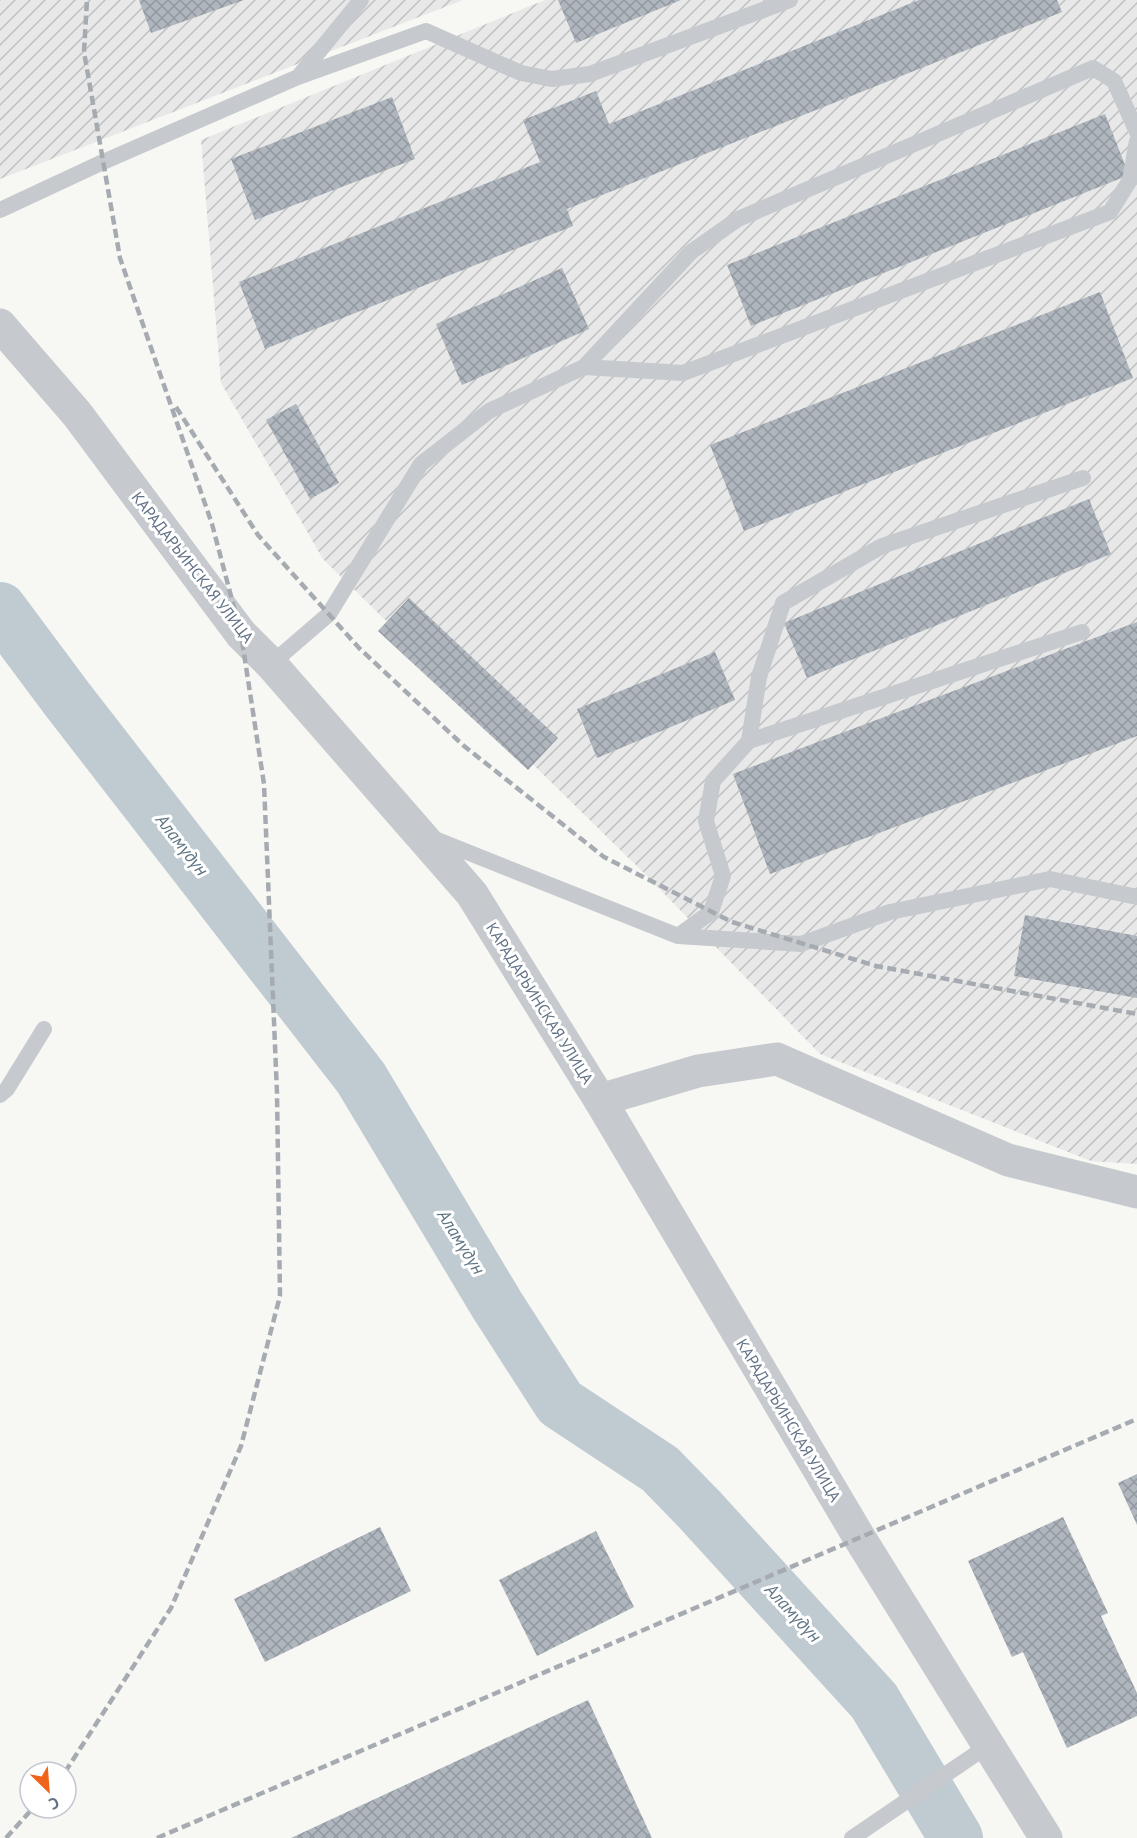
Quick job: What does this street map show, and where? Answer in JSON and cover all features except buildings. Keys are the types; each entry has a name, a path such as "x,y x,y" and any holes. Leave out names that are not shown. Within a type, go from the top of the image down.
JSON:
{"street":[{"name":"КАРАДАРЬИНСКАЯ УЛИЦА","path":"0,325 76,414 241,633 271,664 472,894 600,1100 859,1537 977,1753 1046,1838"},
{"path":"600,1100 698,1071 777,1059 1008,1160 1137,1192"}],"lane":[{"path":"298,76 361,0"},
{"path":"0,210 298,76 426,31 521,73 552,79 590,74 790,0"},
{"path":"271,664 329,614 421,464 489,411 584,367 691,252 738,219 1093,68 1114,81 1137,132"},
{"path":"584,367 683,373 1110,212 1130,180 1137,141"},
{"path":"749,741 759,677 783,603 882,546 1083,478"},
{"path":"678,936 711,912 723,876 706,821 713,781 749,741 1082,632"},
{"path":"418,833 678,936 801,944 890,912 1050,879 1137,897"},
{"path":"0,1095 7,1089 44,1029"},
{"path":"857,1835 977,1753"}],"shaded area":[{"path":"0,0 463,0 0,179"},
{"path":"545,0 1137,0 1137,1164 1091,1161 820,1054 646,875 323,559 221,383 201,140"}],"waterway":[{"name":"Аламүдүн","path":"0,609 67,699 361,1078 497,1305 560,1403 660,1469 874,1701 956,1838"}],"railway":[{"path":"73,1760 171,1608 241,1446 280,1296 277,1093 264,784 241,634 212,524 120,258 84,52 87,0"},
{"path":"176,407 258,535 359,648 464,746 604,857 732,922 876,966 1137,1014"},
{"path":"157,1838 1137,1419"},
{"path":"6,1838 22,1820"}]}
